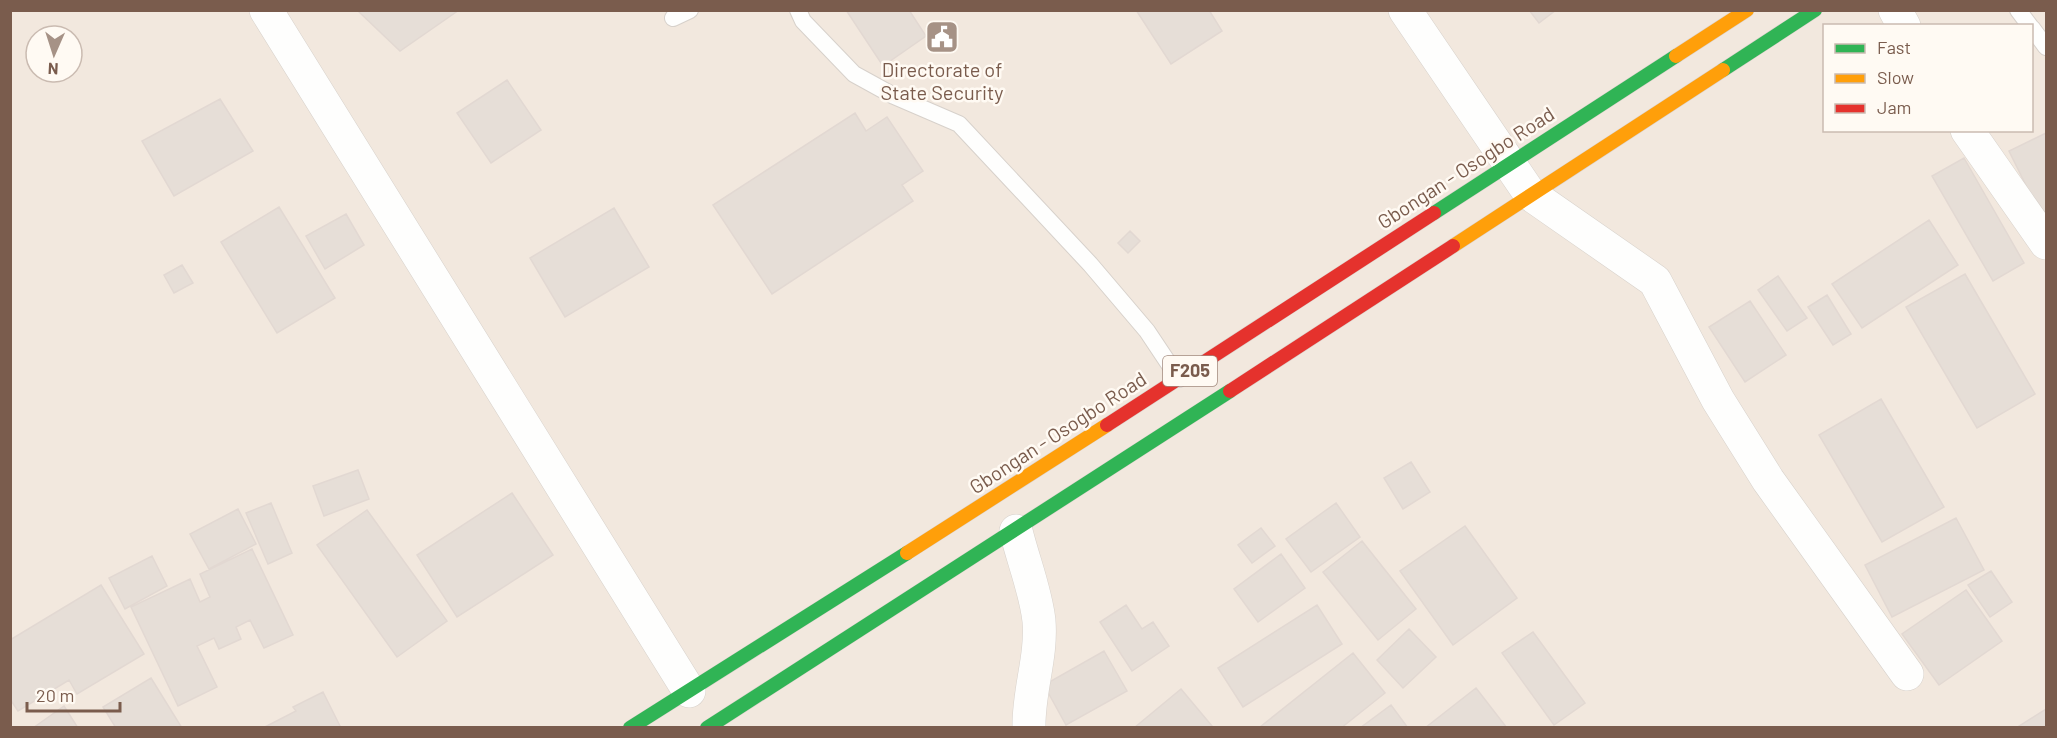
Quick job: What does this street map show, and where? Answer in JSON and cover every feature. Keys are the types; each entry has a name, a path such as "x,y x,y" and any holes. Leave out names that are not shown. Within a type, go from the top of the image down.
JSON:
{"main road":[{"name":"Gbongan - Osogbo Road","path":"630,728 1179,379 1747,10"},
{"name":"F205","path":"707,728 1016,531 1815,10"}],"street":[{"path":"266,10 689,691"},
{"path":"1405,10 1530,194 1655,281 1718,400 1768,480 1907,674"},
{"path":"1895,10 1903,24"},
{"path":"1968,132 2046,243"},
{"path":"1016,531 1039,621 1038,664 1028,712 1029,728"}],"lane":[{"path":"672,18 690,10"},
{"path":"798,10 802,21 854,74 894,96 959,124 1090,264 1147,331 1179,379"},
{"path":"2018,10 2029,24"},
{"path":"2033,30 2046,47"}],"shaded area":[{"path":"11,11 2046,11 2046,727 11,727"}],"building":[{"path":"357,10 459,10 400,51"},
{"path":"846,10 909,10 926,36 883,66"},
{"path":"1136,10 1209,10 1222,31 1171,64"},
{"path":"1529,10 1556,10 1539,23"},
{"path":"507,80 541,130 491,163 457,113"},
{"path":"220,99 253,151 174,196 142,141"},
{"path":"855,113 866,131 887,117 923,171 902,185 913,201 772,294 713,205"},
{"path":"2046,133 2046,226 2009,151"},
{"path":"1964,158 2024,263 1993,281 1932,176"},
{"path":"279,207 335,298 277,333 221,242"},
{"path":"614,208 649,267 565,317 530,258"},
{"path":"346,214 364,245 325,269 306,236"},
{"path":"1929,220 1958,265 1862,328 1832,284"},
{"path":"1130,231 1140,241 1128,253 1118,243"},
{"path":"182,265 193,283 174,293 164,275"},
{"path":"1965,274 2035,394 1977,428 1906,307"},
{"path":"1778,276 1807,318 1787,331 1758,290"},
{"path":"1827,295 1851,334 1833,345 1808,307"},
{"path":"1750,301 1786,355 1745,382 1709,327"},
{"path":"1881,399 1944,507 1882,542 1819,435"},
{"path":"1411,462 1430,492 1403,509 1384,478"},
{"path":"358,470 369,499 324,516 313,486"},
{"path":"512,493 553,555 457,617 417,555"},
{"path":"271,503 292,553 268,564 246,513"},
{"path":"1336,503 1360,537 1311,572 1286,539"},
{"path":"238,509 256,544 209,569 190,534"},
{"path":"367,510 447,621 397,657 317,545"},
{"path":"1956,518 1984,570 1892,617 1865,565"},
{"path":"1465,526 1517,598 1453,645 1400,571"},
{"path":"1261,528 1275,546 1252,563 1238,545"},
{"path":"1362,541 1416,609 1378,640 1323,572"},
{"path":"252,549 293,635 264,648 250,620 236,627 241,639 219,649 214,638 197,646 217,687 178,706 131,607 190,579 200,602 210,597 200,574"},
{"path":"1281,554 1305,588 1258,622 1234,589"},
{"path":"152,556 167,586 125,609 109,578"},
{"path":"1991,571 2012,602 1990,617 1968,585"},
{"path":"101,585 144,654 77,694 69,680 18,711 10,699 10,640"},
{"path":"1966,590 2002,641 1939,685 1902,634"},
{"path":"1126,605 1142,629 1153,622 1169,646 1132,671 1100,622"},
{"path":"1317,605 1342,644 1243,707 1218,668"},
{"path":"1409,629 1436,657 1403,688 1377,660"},
{"path":"1533,632 1585,703 1554,725 1502,653"},
{"path":"1104,651 1127,691 1066,725 1044,685"},
{"path":"1353,653 1385,693 1341,728 1260,727"},
{"path":"151,678 182,728 116,728 103,707"},
{"path":"1476,688 1507,728 1425,728"},
{"path":"1181,689 1212,726 1210,728 1134,728"},
{"path":"323,692 341,728 263,728 296,711 293,707"},
{"path":"1391,705 1408,728 1360,728"},
{"path":"64,706 78,728 33,728"},
{"path":"2046,709 2046,728 2016,728"}],"traffic: fast":[{"path":"1723,70 1815,10"},
{"path":"1434,213 1676,56"},
{"path":"707,728 1230,391"},
{"path":"630,728 907,553"}],"traffic: slow":[{"path":"1676,56 1747,10"},
{"path":"1453,246 1723,70"},
{"path":"907,553 1107,425"}],"traffic: jam":[{"path":"1107,425 1434,213"},
{"path":"1230,391 1453,246"}],"place":[{"name":"Directorate of State Security","path":"942,37"}]}
